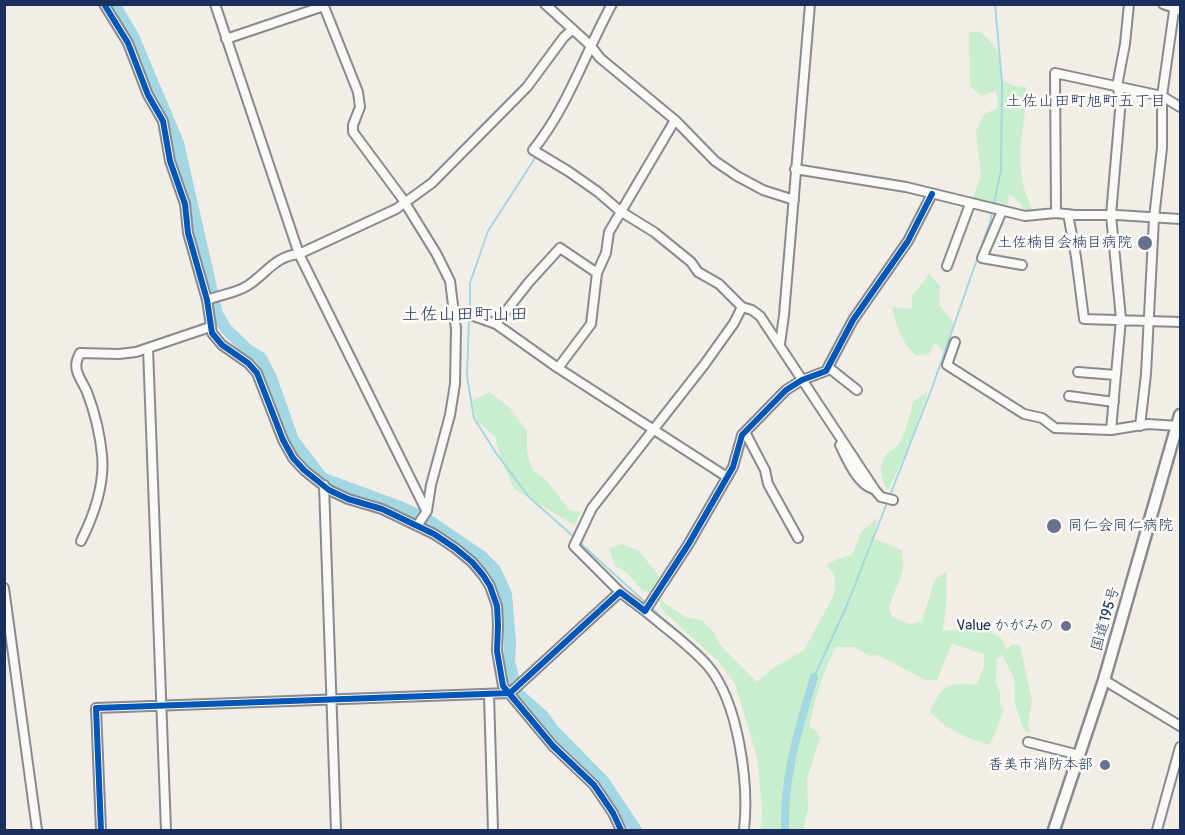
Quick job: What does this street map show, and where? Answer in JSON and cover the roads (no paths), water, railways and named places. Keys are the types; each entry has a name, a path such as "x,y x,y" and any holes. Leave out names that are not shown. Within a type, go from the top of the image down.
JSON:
{"highway":[{"name":"国道195号","path":"1054,831 1104,680 1179,420"}],"street":[{"path":"104,4 128,43 148,95 163,121 170,161 185,204 188,233 212,298 210,327 212,333 222,345 248,363 257,373 279,431 293,458 304,470 348,499 382,509 417,526 455,548 472,562 490,586 496,606 498,666 503,686 553,746 594,785 613,813 621,831"},
{"path":"215,4 299,254 427,511"},
{"path":"545,4 598,55 675,120 716,161 763,190 794,200"},
{"path":"612,4 590,45 561,109 533,150 654,232 691,262 698,272 719,284 742,307 760,316 875,490 881,497 893,500"},
{"path":"780,344 810,4"},
{"path":"1111,430 1121,319 1111,215 1121,99 1117,86 1125,44 1129,4"},
{"path":"1140,426 1149,321 1154,218 1162,148 1162,96 1176,7 1163,4"},
{"path":"226,39 323,5 358,92 360,107 353,132 405,203 436,253 450,281 455,316 455,384 427,511 417,526"},
{"path":"212,298 240,290 272,264 289,255 299,254 405,203 449,168 527,87 564,37 572,30"},
{"path":"1056,213 1055,73 1162,96 1180,107"},
{"path":"558,368 591,324 597,273 606,253 609,232 675,120"},
{"path":"795,169 906,187 1025,216 1056,213 1180,219"},
{"path":"646,610 688,545 727,477 733,466 742,435 786,390 802,380 826,371 854,320 908,240 932,194"},
{"path":"947,266 966,203"},
{"path":"1000,211 982,258 1022,266"},
{"path":"1068,214 1084,319 1180,322"},
{"path":"496,324 529,282 560,248 597,273"},
{"path":"742,307 734,323 655,429 592,508 574,546 620,592 646,610 707,664 717,678 731,712 740,750 746,789 744,831"},
{"path":"455,316 465,313 496,324 558,368 727,477"},
{"path":"81,541 98,497 102,458 96,420 77,371 76,362 80,353 119,354 148,348 210,327"},
{"path":"955,342 947,365 1024,414 1042,418 1055,428 1111,430 1179,420"},
{"path":"148,348 165,831"},
{"path":"828,367 857,390"},
{"path":"1078,372 1116,375"},
{"path":"1069,396 1114,402"},
{"path":"745,432 765,471 768,484 798,538"},
{"path":"324,485 336,831"},
{"path":"4,588 37,831"},
{"path":"101,831 96,708 510,693 620,592"},
{"path":"1104,680 1180,726"},
{"path":"489,694 493,831"},
{"path":"1028,742 1079,755"},
{"path":"1157,831 1180,747"}],"waterway":[{"path":"114,4 133,36 178,143 217,314 226,329 248,350 261,358 271,378 293,440 322,478 428,520 482,557 495,570 506,594 510,643 509,662 517,693 543,716 554,731 604,782 636,830"},
{"path":"595,47 616,4"},
{"path":"814,677 847,605 932,388 990,222 1001,170 1002,83 995,4"},
{"path":"540,150 562,115 593,53"},
{"path":"470,312 470,283 488,231 537,155"},
{"path":"469,318 467,376 474,418 496,453 529,497 575,538"},
{"path":"579,542 703,655"},
{"path":"713,667 723,682"},
{"path":"785,830 789,772 814,677"},
{"path":"732,703 737,718"},
{"path":"747,771 750,789 749,830"}],"place":[{"name":"土佐楠目会楠目病院","path":"1145,243"},
{"name":"同仁会同仁病院","path":"1054,526"},
{"name":"Value かがみの","path":"1066,626"},
{"name":"香美市消防本部","path":"1105,765"}],"district":[{"name":"土佐山田町旭町五丁目","path":"1086,102"},
{"name":"土佐山田町山田","path":"465,315"}]}
